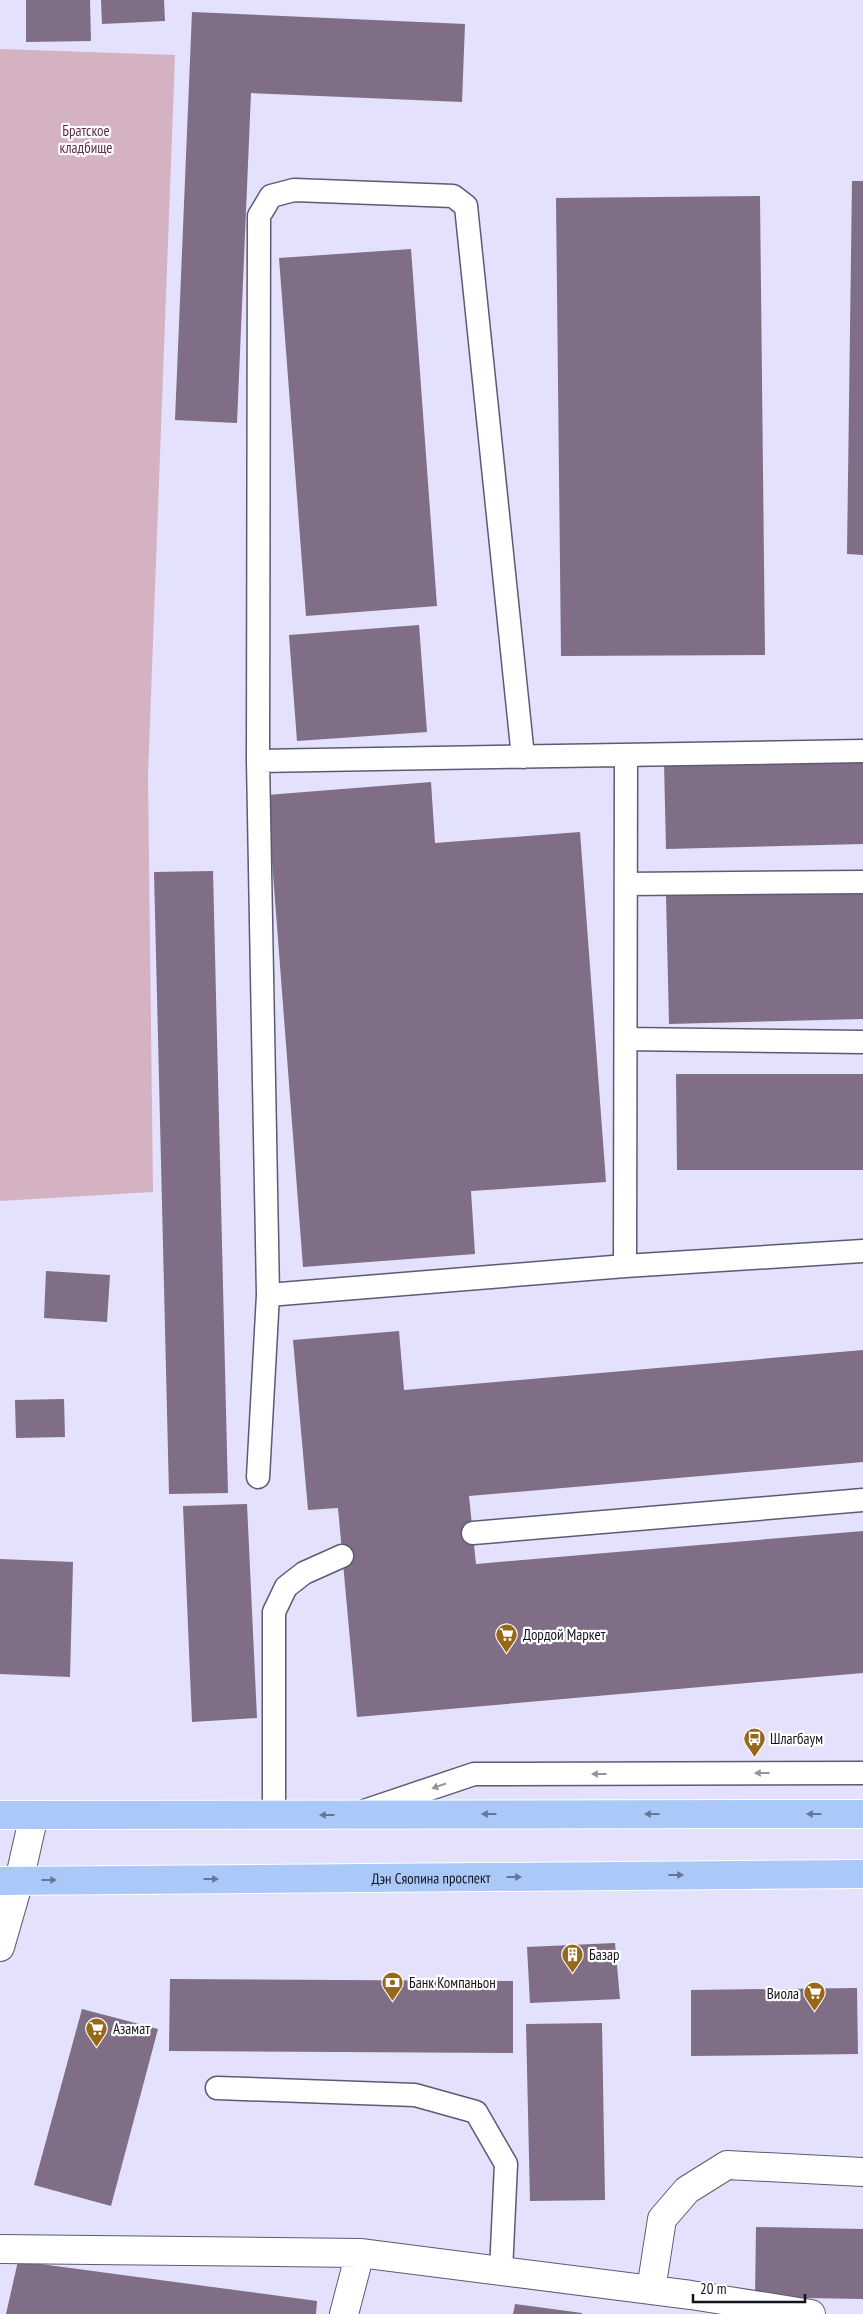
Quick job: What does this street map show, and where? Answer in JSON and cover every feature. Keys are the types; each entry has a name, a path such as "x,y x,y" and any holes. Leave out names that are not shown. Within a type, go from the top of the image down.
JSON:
{"main road":[{"path":"0,1815 863,1814"},
{"name":"Дэн Сяопина проспект","path":"10,1881 863,1874"}],"street":[{"path":"0,1947 10,1881 34,1815"},
{"path":"651,2290 662,2219 687,2190 728,2165 863,2172"},
{"path":"0,2249 360,2253 651,2290 688,2305 811,2314"},
{"path":"344,2314 360,2253"}],"lane":[{"path":"258,1477 268,1295 258,762 259,216 271,196 294,190 453,196 466,206 523,757"},
{"path":"258,762 863,751"},
{"path":"625,1266 626,755"},
{"path":"626,884 863,882"},
{"path":"626,1039 863,1042"},
{"path":"268,1295 625,1266 863,1251"},
{"path":"473,1533 863,1500"},
{"path":"274,1814 274,1612 286,1587 304,1573 342,1556"},
{"path":"355,1815 474,1774 863,1773"},
{"path":"217,2088 416,2094 476,2112 506,2164 501,2272"}],"green space":[{"name":"Братское кладбище","path":"0,49 175,55 148,775 153,1192 0,1201"}],"building":[{"path":"26,0 90,0 91,41 26,42"},
{"path":"101,0 164,0 165,21 102,24"},
{"path":"192,12 465,24 462,102 251,93 237,423 175,420"},
{"path":"852,181 863,181 863,555 847,554"},
{"path":"760,196 765,655 561,656 556,198"},
{"path":"411,249 437,606 306,616 279,258"},
{"path":"419,625 427,732 297,741 289,635"},
{"path":"863,757 863,844 666,849 664,762"},
{"path":"431,782 435,843 580,832 606,1182 471,1191 475,1254 303,1267 267,795"},
{"path":"213,871 228,1493 169,1494 154,872"},
{"path":"863,890 863,1019 669,1024 666,895"},
{"path":"676,1074 863,1074 863,1170 677,1170"},
{"path":"46,1271 110,1275 107,1322 44,1318"},
{"path":"399,1331 404,1390 863,1350 863,1462 469,1496 476,1564 863,1531 863,1673 357,1717 338,1508 308,1510 293,1340"},
{"path":"64,1399 65,1437 16,1438 15,1400"},
{"path":"247,1504 257,1718 192,1722 183,1506"},
{"path":"0,1559 73,1562 70,1677 0,1674"},
{"name":"Базар","path":"615,1943 620,1999 530,2003 527,1947"},
{"path":"170,1979 513,1981 513,2053 169,2051"},
{"path":"857,1988 858,2054 691,2056 691,1990"},
{"path":"82,2009 158,2029 111,2206 34,2185"},
{"path":"602,2023 605,2200 530,2201 526,2024"},
{"path":"756,2227 863,2229 863,2299 755,2297"},
{"path":"18,2261 317,2301 316,2314 6,2314"},
{"path":"515,2304 582,2313 582,2314 513,2314"}],"place":[{"name":"Дордой Маркет","path":"507,1653"},
{"name":"Шлагбаум","path":"754,1757"},
{"name":"Базар","path":"573,1973"},
{"name":"Банк Компаньон","path":"393,2001"},
{"name":"Виола","path":"815,2012"},
{"name":"Азамат","path":"97,2047"}]}
